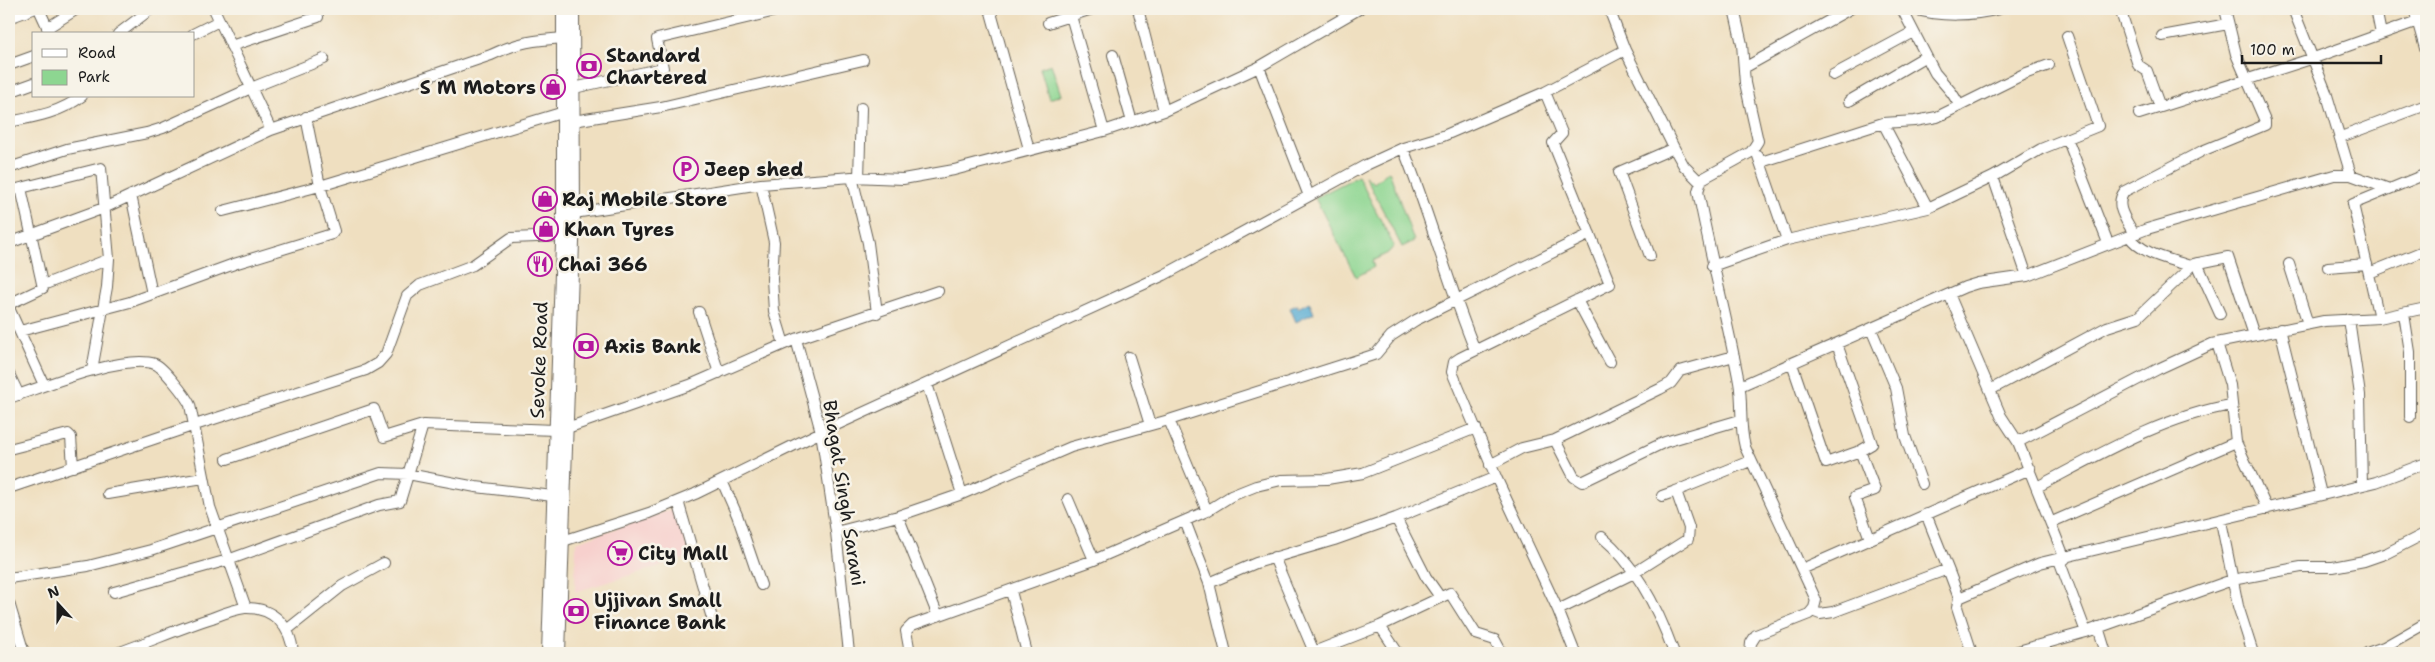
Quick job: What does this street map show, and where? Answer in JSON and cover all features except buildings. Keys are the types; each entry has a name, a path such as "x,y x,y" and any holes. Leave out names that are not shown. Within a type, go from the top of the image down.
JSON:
{"main road":[{"name":"Sevoke Road","path":"548,653 557,541 568,214 569,117 563,9"},
{"name":"Sevoke Road","path":"569,117 574,88 573,9"},
{"name":"Sevoke Road","path":"559,653 557,541 553,496 561,429 562,236 568,214"}],"street":[{"path":"9,18 33,9"},
{"path":"39,9 49,31 77,9"},
{"path":"121,32 151,9"},
{"path":"214,9 271,130"},
{"path":"574,88 663,68 657,39 784,9"},
{"path":"990,9 1029,149"},
{"path":"1048,23 1092,9"},
{"path":"1138,9 1164,111"},
{"path":"568,214 761,184 855,177 903,179 927,177 1104,131 1164,111 1259,67 1359,9"},
{"path":"1609,9 1625,50 1674,148 1684,166 1700,182"},
{"path":"1734,9 1758,137 1754,150 1700,182 1698,191 1712,266 1740,386 1740,420 1743,441 1750,462 1816,600 1812,612 1806,616 1760,632 1751,642 1750,653"},
{"path":"1744,68 1850,9"},
{"path":"1902,9 1935,72 1960,106"},
{"path":"1914,9 1923,12 1968,14 1999,9"},
{"path":"2120,9 2138,65 2147,71 2160,107"},
{"path":"2220,314 2194,265 2137,246 2119,206 2120,199 2125,191 2202,151 2265,125 2266,121 2236,54 2225,9"},
{"path":"2293,9 2314,58 2341,137 2351,175"},
{"path":"2376,9 2381,34"},
{"path":"2414,9 2422,20 2426,52"},
{"path":"1071,16 1104,131"},
{"path":"232,46 318,17"},
{"path":"2138,114 2248,80 2422,20"},
{"path":"195,33 219,21"},
{"path":"2162,36 2228,24"},
{"path":"1833,75 1914,32"},
{"path":"1712,266 1787,240 1928,208 1993,177 2041,149 2098,126 2067,36"},
{"path":"9,244 104,208 271,130 491,55 516,44 529,40 564,38"},
{"path":"557,541 678,501 722,481 821,432 1164,275 1358,168 1403,148 1443,136 1545,92 1625,50"},
{"path":"1113,55 1132,122"},
{"path":"1849,101 1926,56"},
{"path":"9,65 32,57"},
{"path":"9,168 67,149 163,128 251,88 324,59"},
{"path":"223,211 569,117 670,105 863,60"},
{"path":"1761,162 1883,123 1929,119 1960,106 2024,74 2049,65"},
{"path":"1259,67 1310,196"},
{"path":"9,92 32,84"},
{"path":"1545,92 1562,133 1553,143 1610,284 1475,350 1457,360 1452,369 1490,465 1558,610 1575,653"},
{"path":"9,122 50,113 72,104 80,98"},
{"path":"2341,137 2426,105"},
{"path":"861,108 855,177 868,243 877,313"},
{"path":"20,331 50,321 103,310 234,264 332,234 334,231 320,186 306,118"},
{"path":"1883,123 1928,208"},
{"path":"2067,138 2108,243"},
{"path":"1403,148 1440,246 1455,299 1475,350"},
{"path":"1650,256 1619,172 1674,148"},
{"path":"1754,150 1761,162 1787,240"},
{"path":"9,190 101,168 109,259 108,288 92,370"},
{"path":"2379,318 2353,204 2426,174"},
{"path":"1740,386 1949,294 1978,283 2027,276 2132,235 2334,175 2351,175 2389,189"},
{"path":"1993,177 2027,276"},
{"path":"761,184 774,242 773,299 777,323 784,344"},
{"path":"9,304 42,290 43,285 21,188"},
{"path":"131,195 152,294"},
{"path":"836,532 898,516 962,494 1059,451 1169,420 1367,358 1376,354 1401,329 1455,299 1590,234"},
{"path":"9,488 366,370 378,363 386,354 407,296 420,286 473,265 511,238 562,236"},
{"path":"2328,267 2368,269 2426,250"},
{"path":"1990,390 2107,327 2138,317 2194,265 2228,257 2254,335"},
{"path":"43,285 109,259"},
{"path":"2289,264 2308,324"},
{"path":"227,459 374,409 384,437 423,425 561,429 622,410 720,373 796,339 938,291"},
{"path":"1949,294 2000,416 2018,442 2052,522 2062,560 2086,632"},
{"path":"1577,300 1610,362"},
{"path":"9,308 44,385"},
{"path":"2018,442 2158,369 2217,343 2308,324 2349,318 2379,318 2426,308"},
{"path":"699,312 720,373"},
{"path":"2404,314 2410,352 2410,417"},
{"path":"2349,318 2360,395 2362,485"},
{"path":"2280,329 2321,494"},
{"path":"1870,330 1896,388 1905,436 1922,484"},
{"name":"Bhagat Singh Sarani","path":"796,339 821,432 836,532 849,653"},
{"path":"2217,343 2230,385 2236,442 2267,509"},
{"path":"1792,364 1826,463 1860,451 1872,444 1837,344"},
{"path":"1490,465 1522,448 1555,440 1660,389 1671,383 1680,371 1734,356"},
{"path":"1129,357 1150,425"},
{"path":"9,374 14,397 44,385 92,370 130,363 155,364 185,395 195,425 203,478 217,527 246,608"},
{"path":"926,384 962,494"},
{"path":"2037,487 2142,434 2196,414 2231,405"},
{"path":"1169,420 1207,511"},
{"path":"1555,440 1574,478 1582,482 1665,442 1740,420"},
{"path":"114,592 228,560 379,506 400,501 423,425"},
{"path":"910,653 907,629 974,602 1011,592 1094,560 1207,511 1243,491 1270,482 1303,478 1333,479 1363,473 1476,428"},
{"path":"9,449 68,434 71,437 73,467"},
{"path":"2052,522 2236,442"},
{"path":"1860,451 1875,490 1855,497 1870,540"},
{"path":"1662,496 1750,462"},
{"path":"1959,598 2027,568 2362,485 2426,463"},
{"path":"1802,570 2030,469"},
{"path":"9,578 88,566 151,550 373,474 390,472 408,474 476,487 553,496"},
{"path":"1210,583 1274,557 1334,540 1396,518 1496,477"},
{"path":"108,494 203,478"},
{"path":"722,481 737,515 762,585"},
{"path":"1558,610 1634,573 1688,539 1689,528 1676,491"},
{"path":"1068,499 1094,560"},
{"path":"678,501 714,625"},
{"path":"1926,514 1959,598 1957,607 1972,653"},
{"path":"898,516 938,616"},
{"path":"1396,518 1426,577 1440,597"},
{"path":"1185,520 1210,583 1226,653"},
{"path":"2221,521 2232,580 2253,653"},
{"path":"2011,653 2086,632 2232,580 2301,567 2332,567 2364,561 2387,553 2426,533"},
{"path":"1602,537 1619,553 1634,573 1662,622 1674,653"},
{"path":"1274,557 1313,653 1380,626 1450,593 1476,634 1495,640 1502,653"},
{"path":"288,629 342,586 384,562"},
{"path":"1812,612 1820,614 1833,612 1948,568"},
{"path":"1011,592 1026,653"},
{"path":"9,603 24,653"},
{"path":"118,653 185,626 246,608 270,614 288,629 293,653"},
{"path":"2367,653 2386,650 2426,623"},
{"path":"1380,626 1398,653"},
{"path":"2098,628 2106,653"},
{"path":"1339,642 1343,653"}],"shaded area":[{"path":"676,508 690,557 575,592 576,542"}],"green space":[{"path":"1051,64 1061,95 1049,99 1040,68"},
{"path":"1389,171 1414,241 1402,247 1365,176 1374,183"},
{"path":"1358,176 1394,246 1388,253 1372,261 1374,267 1356,277 1315,198"}],"water":[{"path":"1309,302 1314,313 1296,322 1290,308 1297,305 1298,308"}],"place":[{"name":"Standard Chartered","path":"589,66"},
{"name":"S M Motors","path":"553,87"},
{"name":"Jeep shed","path":"686,169"},
{"name":"Raj Mobile Store","path":"545,199"},
{"name":"Khan Tyres","path":"546,229"},
{"name":"Chai 366","path":"540,264"},
{"name":"Axis Bank","path":"586,346"},
{"name":"City Mall","path":"620,553"},
{"name":"Ujjivan Small Finance Bank","path":"576,611"}]}
